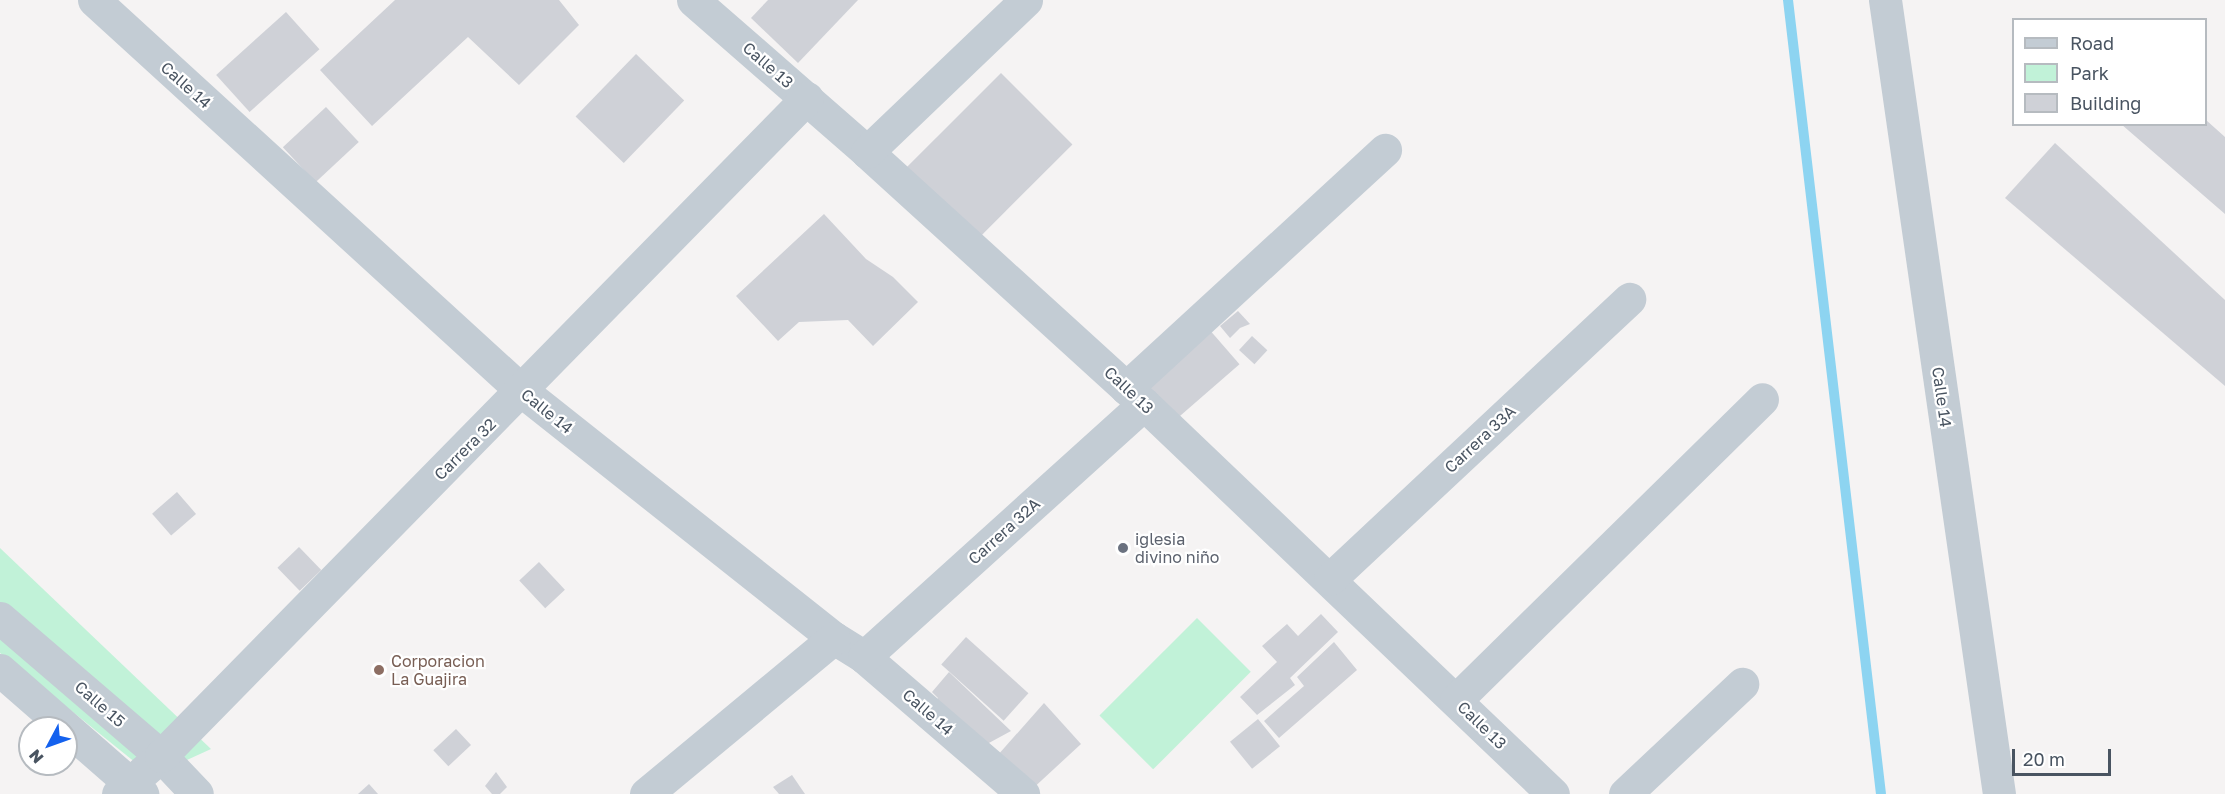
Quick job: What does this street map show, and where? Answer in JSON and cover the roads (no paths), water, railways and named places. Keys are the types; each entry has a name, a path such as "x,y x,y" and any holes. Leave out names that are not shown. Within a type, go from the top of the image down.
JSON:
{"street":[{"name":"Calle 14","path":"94,0 522,391 834,638 864,657 1023,794"},
{"name":"Calle 13","path":"693,0 807,98 1135,396 1330,579 1552,794"},
{"path":"867,152 1026,0"},
{"name":"Calle 14","path":"1885,0 1999,794"},
{"name":"Carrera 32","path":"131,790 161,756 522,391 807,98"},
{"name":"Carrera 32A","path":"864,657 1135,396 1385,150"},
{"name":"Carrera 33A","path":"1330,579 1629,298"},
{"path":"1456,700 1762,399"},
{"name":"Calle 15","path":"0,618 161,756 196,794"},
{"path":"646,794 834,638"},
{"path":"0,670 131,790"},
{"path":"1625,794 1742,684"}],"waterway":[{"path":"1788,0 1881,794"}],"place":[{"name":"iglesia divino niño","path":"1123,548"},
{"name":"Corporacion La Guajira","path":"379,670"}]}
